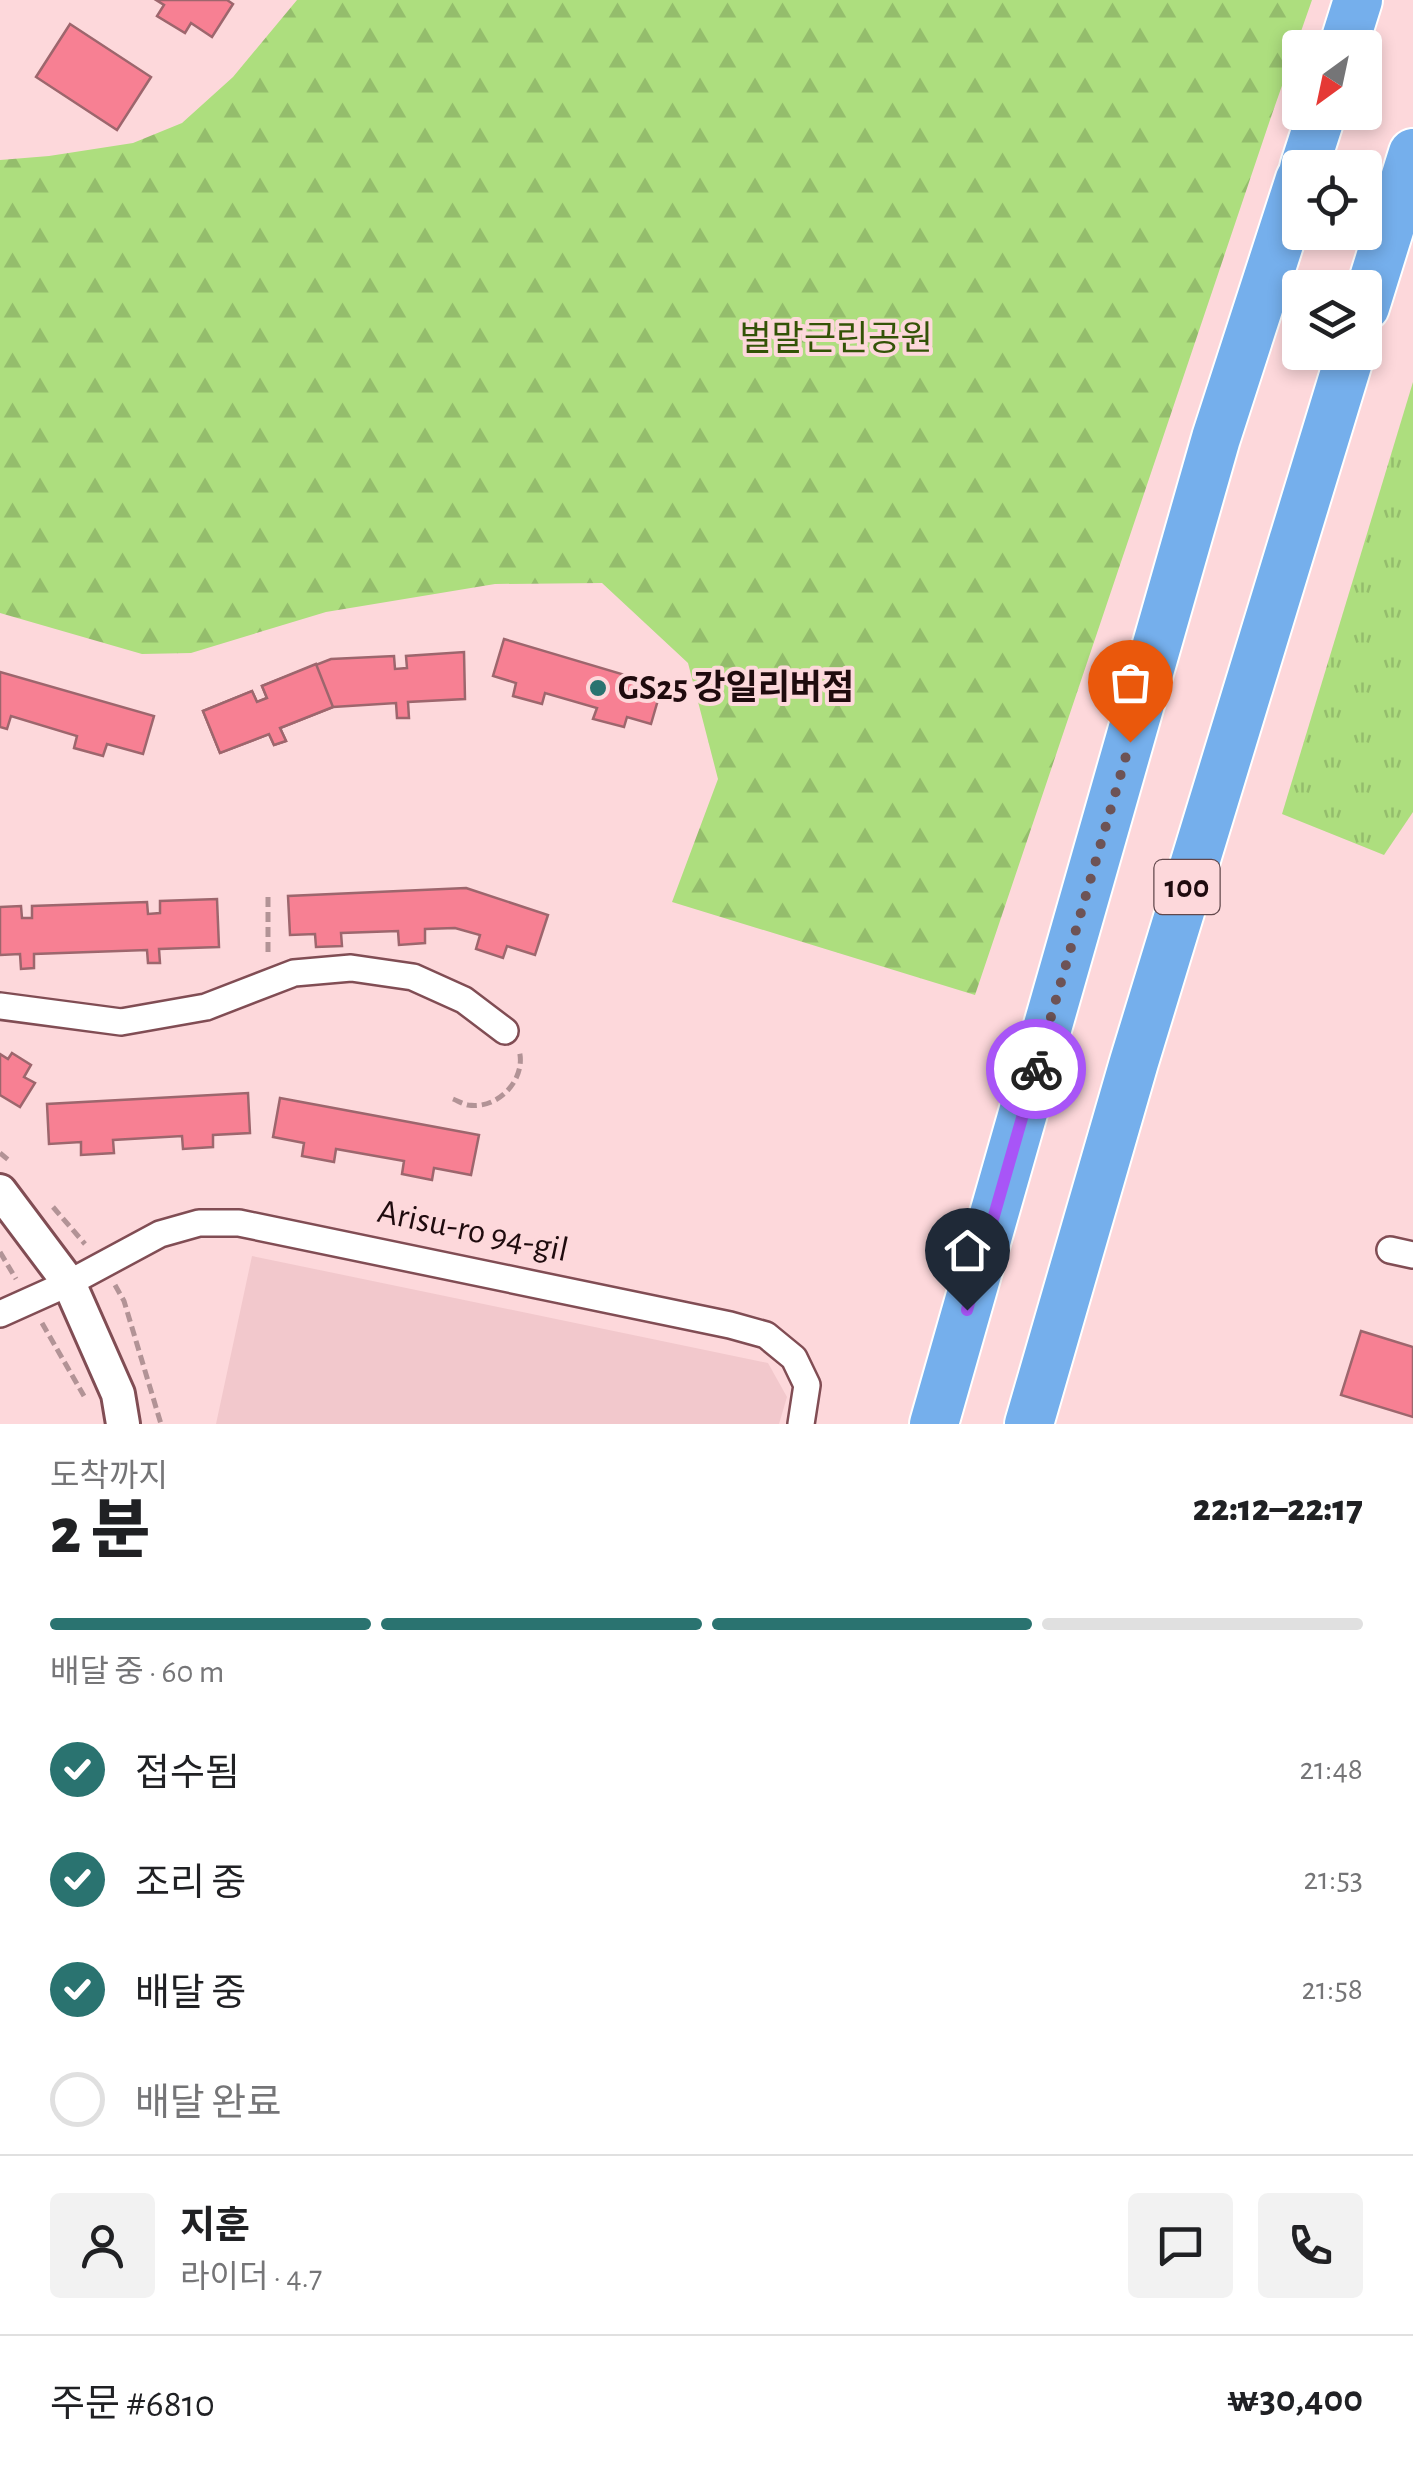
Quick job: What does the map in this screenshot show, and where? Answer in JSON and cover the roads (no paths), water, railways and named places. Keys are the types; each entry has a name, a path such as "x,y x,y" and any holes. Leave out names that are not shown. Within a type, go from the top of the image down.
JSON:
{"highway":[{"path":"1349,30 1358,0"},
{"path":"1377,270 1413,153"},
{"path":"934,1424 1216,438 1282,234"},
{"name":"100","path":"1029,1424 1134,1062 1345,370"}],"street":[{"path":"0,1006 121,1022 206,1007 294,972 351,968 412,977 464,1000 505,1031"},
{"path":"0,1191 69,1283 118,1394 123,1424"},
{"name":"Arisu-ro 94-gil","path":"0,1314 69,1283 160,1234 200,1223 239,1223 766,1335 794,1358 807,1385 801,1424"}],"place":[{"name":"GS25 강일리버점","path":"598,688"}],"park label":[{"name":"벌말근린공원","path":"836,339"}]}
